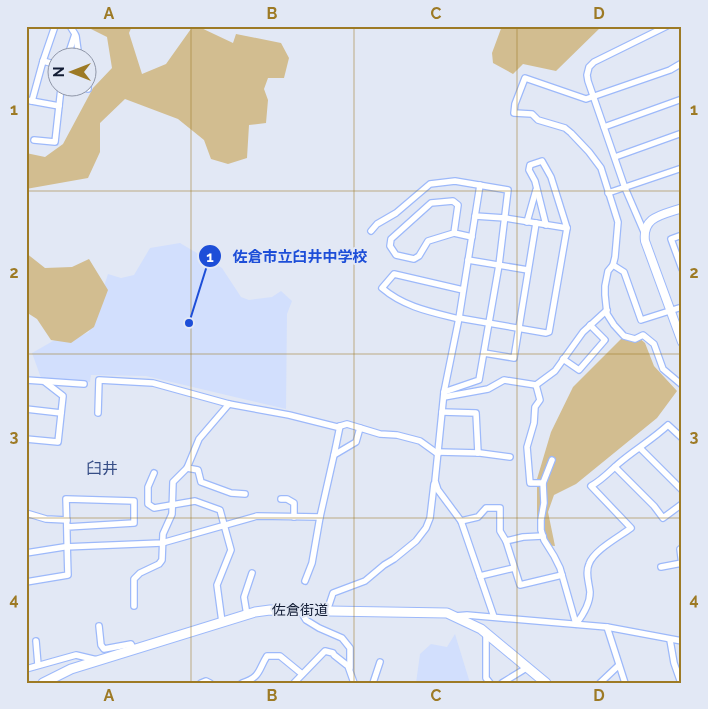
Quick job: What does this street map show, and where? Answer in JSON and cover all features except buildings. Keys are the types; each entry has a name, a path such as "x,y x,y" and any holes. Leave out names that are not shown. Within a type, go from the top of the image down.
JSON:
{"main road":[{"name":"佐倉街道","path":"43,683 71,669 97,660 222,622 270,610 436,611 447,613 486,633 545,682"}],"street":[{"path":"55,26 29,100 59,106"},
{"path":"69,26 73,28 77,48"},
{"path":"667,26 594,62 589,67 587,74 593,97 625,188 644,232 645,242 682,342"},
{"path":"70,48 75,34"},
{"path":"43,61 48,62"},
{"path":"681,65 586,99 525,78 515,104 514,113 532,114 538,120 565,128 589,152 601,168 618,222 617,245 613,265 608,271 605,286 604,295 607,310 614,325 624,336 635,338 643,335 654,344 662,369 682,385"},
{"path":"34,140 55,142 60,98"},
{"path":"604,127 682,99"},
{"path":"615,157 682,133"},
{"path":"463,290 394,274 382,288 406,304 459,318 546,333 551,329 567,228 551,177 542,161 530,165 528,170 535,181 546,225"},
{"path":"608,193 682,168"},
{"path":"371,231 377,224 396,212 430,184 455,180 508,190 499,265 479,380 444,395"},
{"path":"327,611 332,593 365,581 394,559 416,541 426,528 430,518 444,395 459,318 480,186"},
{"path":"527,222 536,189"},
{"path":"454,233 458,205 454,200 432,204 391,239 390,246 396,255 414,259 419,256 428,241 454,233 472,237"},
{"path":"644,232 646,224 652,219 682,208"},
{"path":"475,216 505,218 567,228"},
{"path":"484,353 514,358 536,223"},
{"path":"682,235 671,239 682,269"},
{"path":"468,260 528,270"},
{"path":"613,265 624,272 641,320 682,307"},
{"path":"444,395 488,389 504,380 536,385 555,371 583,332 607,310"},
{"path":"564,359 579,370 605,340 590,325"},
{"path":"26,380 84,384"},
{"path":"98,413 99,380 153,383 229,404 289,415 337,427 347,424 380,434 397,435 420,441 438,453 478,453 510,457"},
{"path":"26,439 58,442 63,396 45,382"},
{"path":"536,385 540,400 535,407 534,423 527,447 530,483 543,483"},
{"path":"134,606 134,579 140,573 159,564 162,560 163,534 172,514 173,482 187,468 199,439 229,404"},
{"path":"26,409 61,413"},
{"path":"442,412 476,412 478,453"},
{"path":"576,624 588,602 590,593 587,570 589,562 597,553 631,528 591,486 604,478 668,425 682,438"},
{"path":"305,581 312,562 340,426"},
{"path":"334,456 356,442 360,428"},
{"path":"640,448 682,490"},
{"path":"552,460 543,483 544,503 541,520 543,536 562,575 576,624"},
{"path":"187,468 198,470 201,482 231,493 245,494"},
{"path":"615,468 654,506 663,518 682,504"},
{"path":"154,473 148,487 148,504 154,508 195,501 220,510 231,550 217,585 222,622"},
{"path":"434,481 438,490 461,521 494,617"},
{"path":"26,513 67,524 134,523 134,501 66,499 67,524 68,574 26,582"},
{"path":"281,499 287,499 294,503 294,517"},
{"path":"461,521 478,517 486,508 500,508 500,531 506,541 520,585 562,575"},
{"path":"26,553 67,547 162,543 257,516 320,517"},
{"path":"506,541 523,537 543,536"},
{"path":"661,567 682,564 681,548"},
{"path":"480,576 514,568"},
{"path":"247,615 244,597 252,573"},
{"path":"300,610 306,620 318,628 342,638 350,648 350,670"},
{"path":"455,616 467,615 607,627 682,641"},
{"path":"99,626 101,645 104,649 131,644 134,650"},
{"path":"607,627 625,683"},
{"path":"486,633 486,678 490,683"},
{"path":"670,640 680,683"},
{"path":"36,641 38,665"},
{"path":"294,683 325,651 334,652 334,655 348,666 354,683"},
{"path":"26,669 76,655 97,660"},
{"path":"242,683 251,680 260,672 262,664 268,656 280,656 302,674"},
{"path":"373,683 380,662"},
{"path":"600,683 618,666"},
{"path":"502,683 528,667"},
{"path":"201,683 206,681 210,683"}],"shaded area":[{"path":"85,26 132,26 129,33 142,74 166,64 193,26 197,26 233,43 236,34 281,43 289,58 284,78 268,78 264,89 268,100 266,123 249,125 247,158 228,164 211,159 204,140 178,119 125,99 100,123 100,152 88,178 26,189 26,153 45,157 63,144 88,98 98,98 98,83 112,68 107,37"},
{"path":"502,26 602,26 556,71 523,64 513,74 493,63 492,53"},
{"path":"180,243 222,268 241,297 249,300 272,297 281,291 292,301 287,314 286,409 146,376 91,375 90,382 41,378 32,353 67,333 72,340 89,332 108,274 121,278 134,275 150,248"},
{"path":"26,253 45,268 72,267 89,259 108,290 94,327 71,343 51,340 37,319 26,312"},
{"path":"637,336 645,343 654,366 677,391 657,418 576,484 554,495 548,512 555,546 543,545 537,525 537,479 551,432 573,387 621,339"},
{"path":"455,634 470,683 416,683 420,654 431,644 447,647"}],"place":[{"name":"佐倉市立臼井中学校","path":"189,323"}],"district":[{"name":"臼井","path":"102,468"}]}
